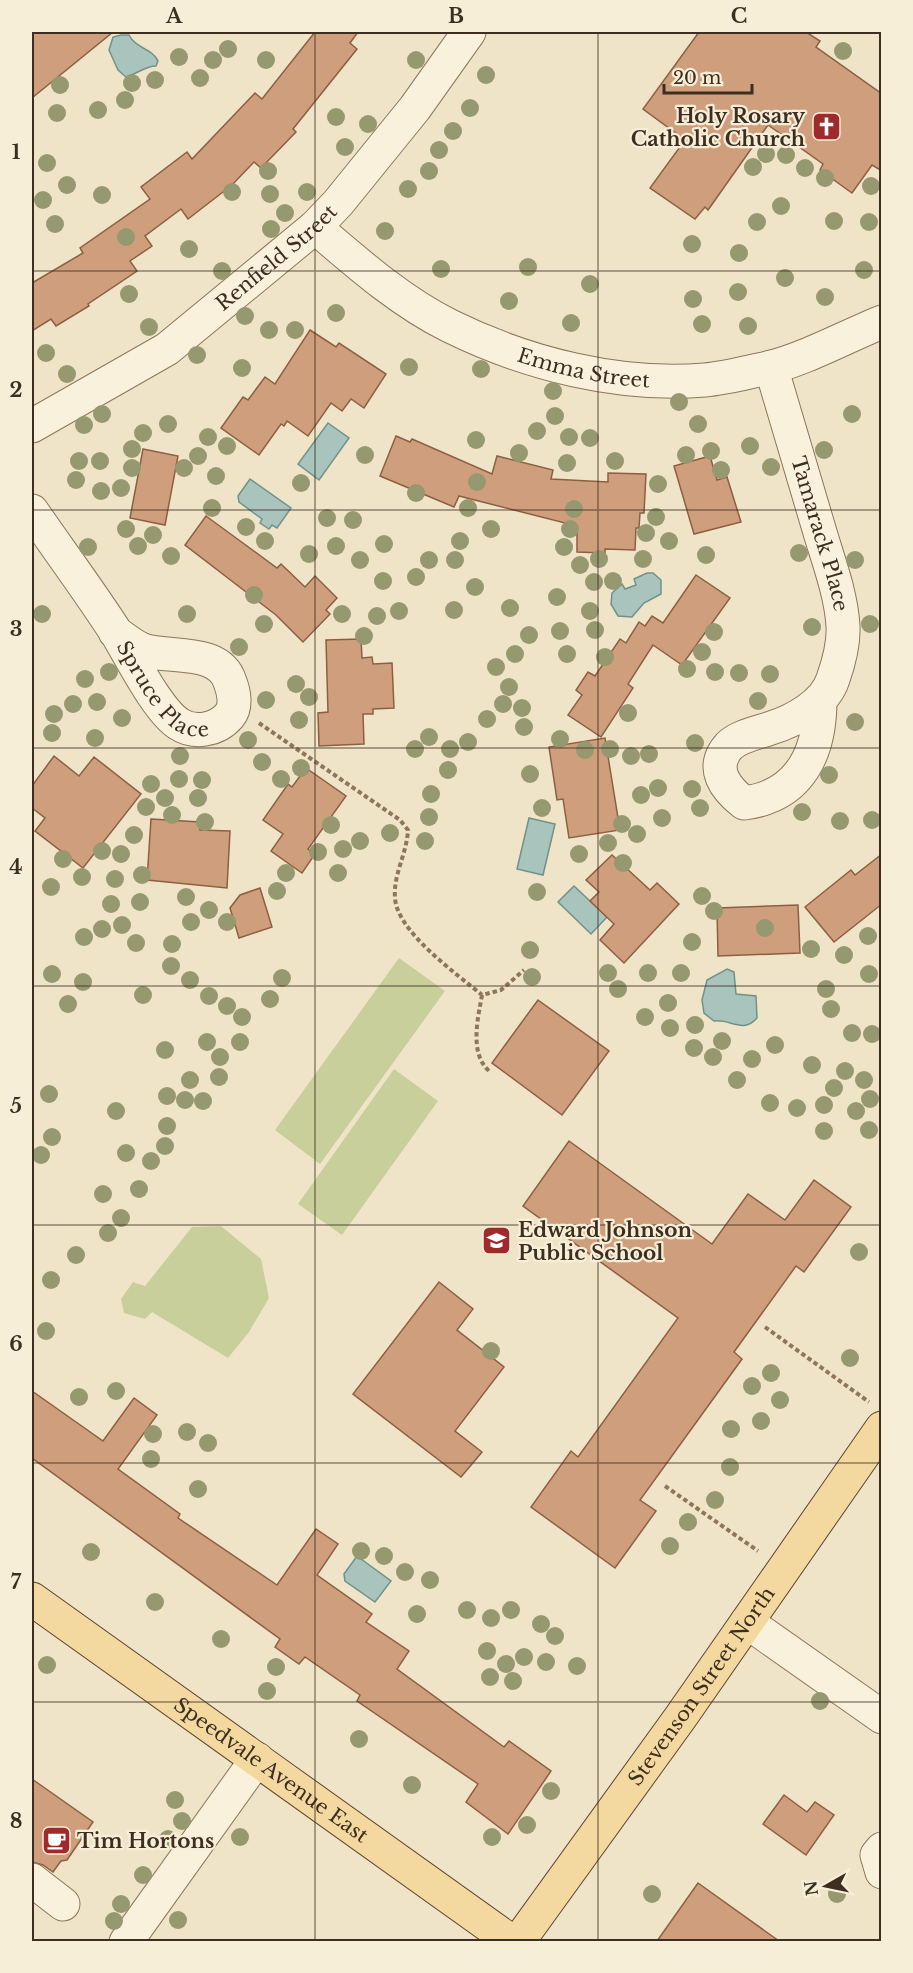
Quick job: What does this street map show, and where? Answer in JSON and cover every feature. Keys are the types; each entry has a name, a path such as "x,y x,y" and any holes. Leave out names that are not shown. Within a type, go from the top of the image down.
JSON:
{"main road":[{"name":"Stevenson Street North","path":"518,1941 784,1569 877,1417"},
{"name":"Speedvale Avenue East","path":"32,1599 512,1941"}],"street":[{"name":"Renfield Street","path":"32,426 167,349 315,227 339,203 415,108 469,32"},
{"name":"Emma Street","path":"315,227 370,274 450,326 515,353 575,370 638,379 705,380 771,367 882,322"},
{"name":"Tamarack Place","path":"771,367 840,606 842,650 831,684 820,700"},
{"name":"Spruce Place","path":"32,511 116,632 164,710 179,724 204,730 219,724 233,711 234,696 230,679 221,666 202,658 143,651 116,632"},
{"path":"747,1622 882,1717"},
{"path":"126,1941 257,1759"},
{"path":"882,1849 877,1855 882,1872"},
{"path":"32,1880 63,1904"}],"path":[{"path":"233,711 266,726 400,820 408,830 395,897 399,916 447,966 482,994"},
{"path":"482,994 501,990 524,970"},
{"path":"482,994 478,1056 489,1071"},
{"path":"765,1327 877,1417"},
{"path":"665,1486 784,1569"}],"green space":[{"path":"399,958 445,991 320,1164 275,1130"},
{"path":"394,1069 438,1101 342,1235 298,1204"},
{"path":"221,1226 261,1259 269,1298 249,1332 228,1358 152,1312 145,1319 124,1313 121,1299 133,1282 145,1286 192,1227"}],"water":[{"path":"129,35 132,40 152,53 158,61 156,66 148,67 126,77 118,70 109,50 113,37"},
{"path":"328,423 349,438 319,480 298,464"},
{"path":"250,479 291,508 277,528 272,525 269,529 260,523 262,519 239,502 238,496"},
{"path":"647,573 653,573 661,580 661,594 644,603 632,617 618,616 611,604 612,593 622,584 625,589 636,585 634,579"},
{"path":"529,818 555,824 543,875 517,869"},
{"path":"574,886 607,917 591,934 558,902"},
{"path":"727,969 734,972 736,994 756,996 757,1018 752,1023 742,1025 714,1021 704,1013 702,1000 707,980"},
{"path":"357,1556 391,1581 375,1602 345,1581 344,1574"}],"building":[{"path":"32,32 113,32 32,98"},
{"path":"315,32 358,32 350,43 357,49 293,129 296,132 261,168 254,162 232,185 188,219 181,209 145,236 152,246 130,261 137,271 88,304 89,306 56,326 51,319 32,331 32,283 83,253 80,248 150,199 141,187 187,152 192,159 255,93 262,99"},
{"name":"Holy Rosary Catholic Church","path":"699,32 806,32 820,41 816,47 882,94 882,171 872,165 852,193 820,170 823,164 768,125 708,210 705,207 695,219 650,188 685,140 643,109"},
{"path":"310,330 336,347 339,343 386,374 364,408 351,399 342,411 331,403 308,436 287,421 284,426 281,424 259,455 221,428 243,397 248,400 265,377 275,384"},
{"path":"396,436 410,442 412,439 492,474 497,456 553,470 551,479 608,482 608,473 646,474 644,513 640,513 639,528 636,528 635,550 605,549 605,553 577,552 577,526 459,496 454,507 380,476"},
{"path":"143,449 178,456 165,525 130,518"},
{"path":"710,456 717,480 727,477 741,522 694,534 674,466"},
{"path":"206,516 277,568 281,564 305,587 315,576 337,598 326,610 330,614 303,642 276,615 185,545"},
{"path":"696,575 730,598 682,665 653,645 628,684 633,688 601,737 568,715 582,695 576,690 588,672 595,676 620,639 626,643 639,622 645,626 652,616 663,623"},
{"path":"361,639 362,658 372,657 373,664 392,663 394,708 373,709 373,714 363,714 364,744 319,746 318,713 328,712 326,640"},
{"path":"605,738 620,830 569,838 563,799 557,800 549,747"},
{"path":"54,756 79,776 94,757 141,794 83,868 35,831 45,818 32,808 32,786"},
{"path":"306,768 346,796 308,849 315,854 302,873 271,851 283,834 263,820 288,784 292,787"},
{"path":"151,819 200,822 200,830 230,831 227,888 147,880"},
{"path":"882,854 882,904 834,942 805,907 851,870 855,875"},
{"path":"612,855 650,890 657,883 679,904 624,963 600,940 614,924 590,901 599,892 586,880"},
{"path":"260,888 272,927 239,938 230,908 240,895"},
{"path":"798,905 800,953 718,956 717,908"},
{"path":"538,1000 609,1051 562,1115 492,1063"},
{"path":"569,1141 712,1244 748,1194 785,1220 814,1180 851,1207 804,1272 796,1266 734,1352 742,1359 640,1500 656,1511 615,1568 531,1507 571,1451 578,1457 678,1318 523,1206"},
{"path":"439,1282 473,1309 457,1330 504,1367 455,1431 482,1452 461,1477 353,1394"},
{"path":"32,1391 103,1441 134,1398 157,1415 118,1469 180,1514 178,1518 277,1585 316,1529 338,1544 317,1575 372,1614 366,1622 409,1651 397,1669 504,1747 509,1741 551,1771 508,1834 466,1802 478,1784 357,1701 360,1695 305,1657 299,1664 275,1647 280,1639 32,1458"},
{"name":"Tim Hortons","path":"32,1779 93,1822 67,1860 61,1861 53,1872 43,1865 32,1862"},
{"path":"784,1795 807,1812 815,1802 834,1815 806,1855 763,1824"},
{"path":"698,1883 779,1941 657,1941"}],"place":[{"name":"Holy Rosary Catholic Church","path":"826,127"},
{"name":"Edward Johnson Public School","path":"497,1241"},
{"name":"Tim Hortons","path":"56,1841"}]}
